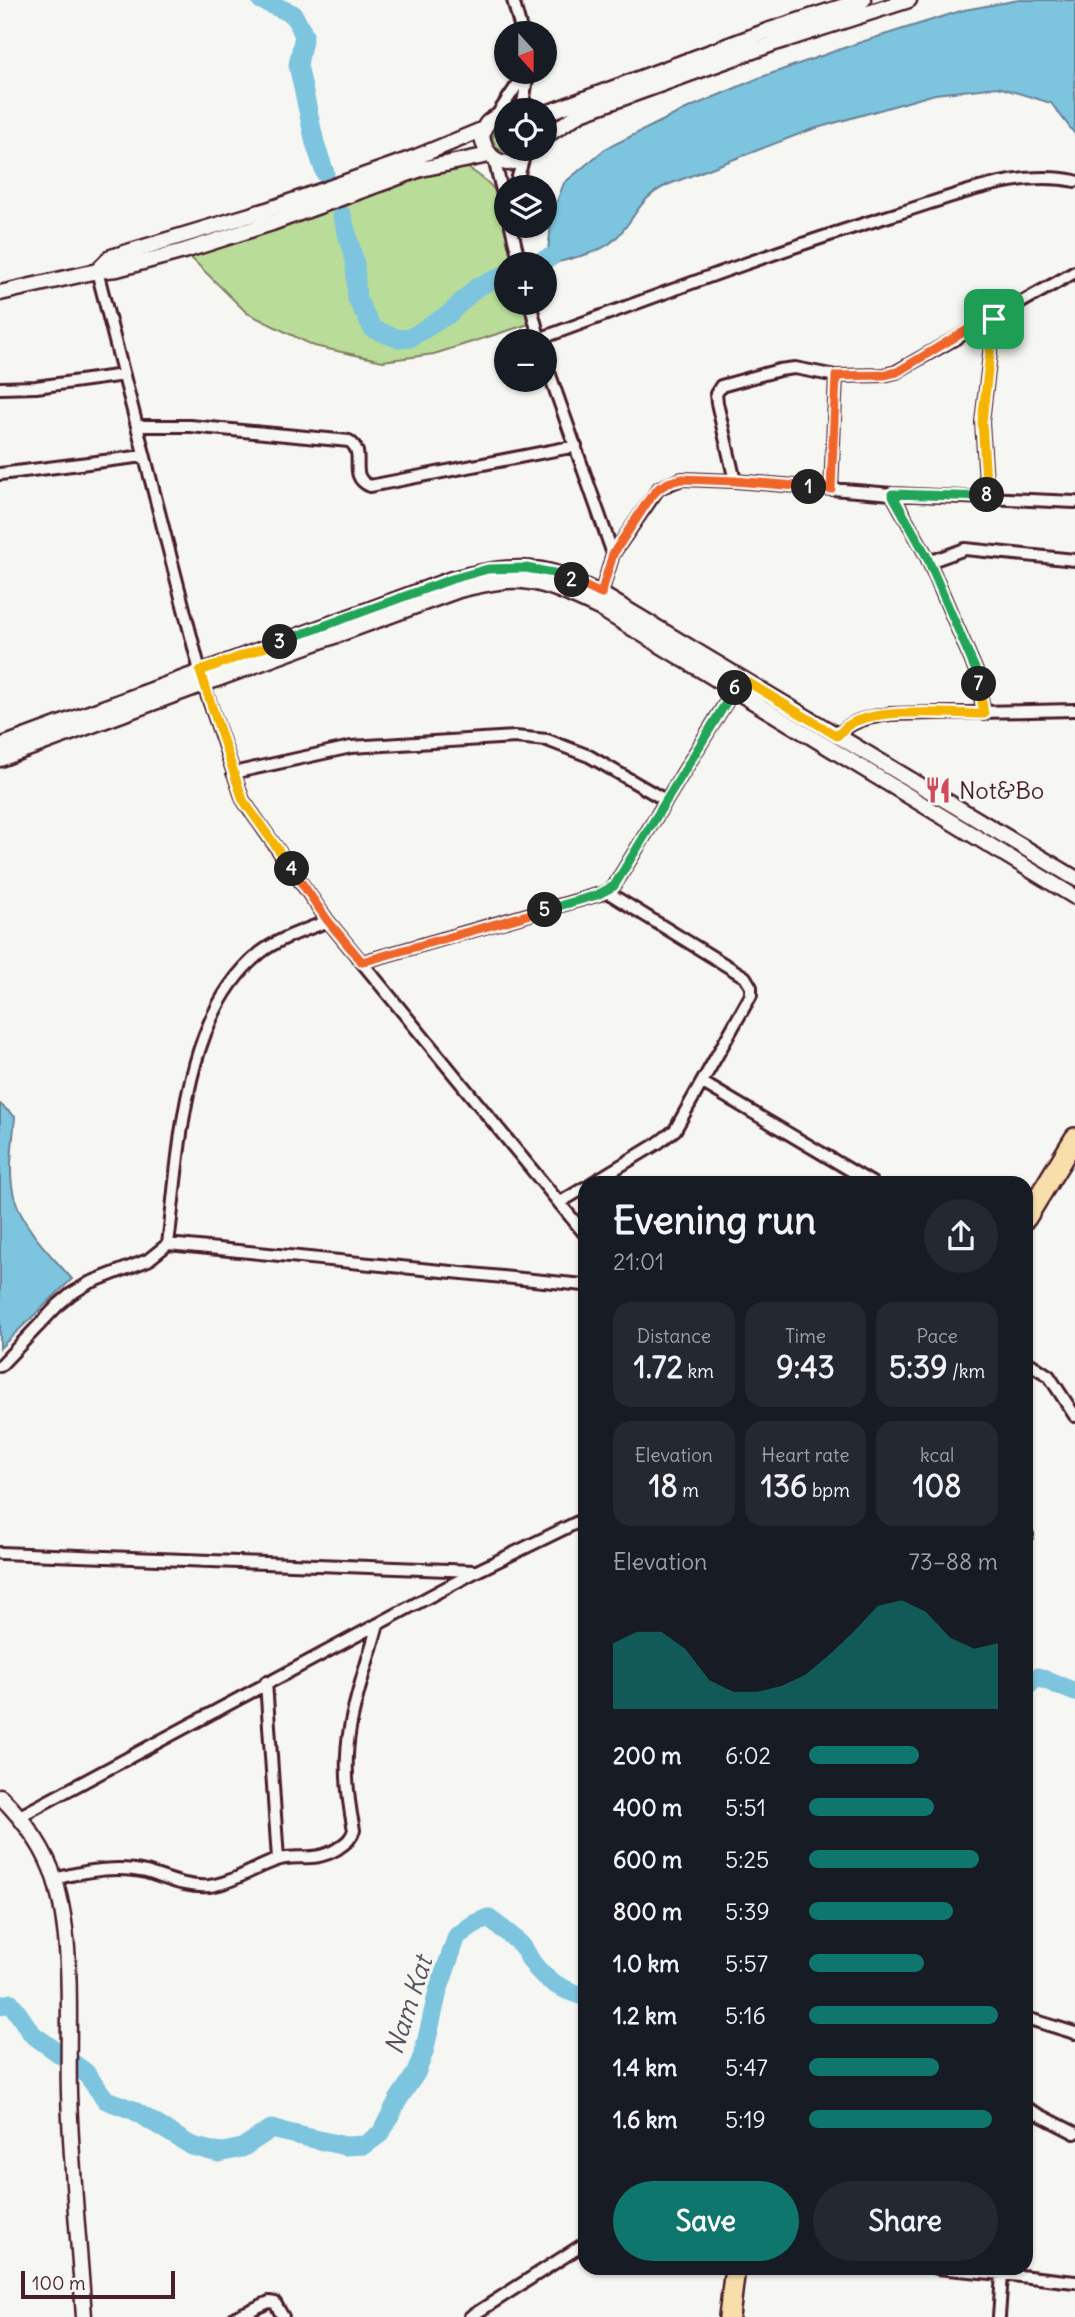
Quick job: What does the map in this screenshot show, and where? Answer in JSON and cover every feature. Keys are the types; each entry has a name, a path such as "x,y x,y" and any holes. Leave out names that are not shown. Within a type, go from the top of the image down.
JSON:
{"highway":[{"path":"1033,1207 1074,1143"},
{"path":"729,2317 733,2275"}],"street":[{"path":"513,0 519,21"},
{"path":"557,109 767,31 863,0"},
{"path":"557,128 581,113 775,43 909,0"},
{"path":"97,271 111,257 267,210 416,157 484,130 494,121"},
{"path":"484,130 482,141 497,175"},
{"path":"0,293 97,271 117,270 272,223 421,169 494,158"},
{"path":"557,333 795,245 961,194 1033,179 1075,181"},
{"path":"97,271 201,677 243,800 328,921 578,1226"},
{"path":"735,481 717,403 716,394 721,386 795,368 836,376 884,375 897,372 972,327 994,319 1075,272"},
{"path":"987,497 982,422 994,319"},
{"path":"0,388 36,387 124,375"},
{"path":"831,489 836,376"},
{"path":"556,392 613,554"},
{"path":"137,426 190,426 348,441 355,445 357,450 358,477 362,483 370,486 576,446"},
{"path":"0,474 144,456"},
{"path":"601,594 613,554 659,488 682,479 892,494 1075,502"},
{"path":"892,494 929,562 976,671 984,714"},
{"path":"929,562 965,550 1075,559"},
{"path":"0,759 452,579 488,569 526,568 559,574 601,594 737,685 1075,897"},
{"path":"0,746 459,590 493,581 528,579 554,587 599,608 737,685 837,736 1075,878"},
{"path":"362,962 607,892 614,886 737,685"},
{"path":"837,736 849,724 890,714 1075,710"},
{"path":"233,773 351,747 515,737 547,740 589,756 665,800"},
{"path":"604,1176 675,1130 751,995 751,987 745,977 607,892"},
{"path":"0,1366 71,1294 89,1283 148,1260 167,1244 185,1112 200,1045 226,991 259,954 275,943 328,921"},
{"path":"703,1083 850,1176"},
{"path":"559,1203 578,1192"},
{"path":"167,1244 578,1284"},
{"path":"1033,1366 1049,1376 1075,1416"},
{"path":"20,1816 266,1682 477,1571 578,1522"},
{"path":"0,1553 477,1571"},
{"path":"55,1879 82,1871 123,1869 189,1886 209,1886 278,1859 326,1856 352,1837 354,1830 350,1809 347,1747 350,1726 378,1624"},
{"path":"266,1682 278,1859"},
{"path":"0,1796 20,1816 41,1847 55,1879 64,1919 69,2095 83,2317"},
{"path":"1033,2020 1075,2033"},
{"path":"1033,2112 1075,2133"},
{"path":"470,2317 487,2312 578,2249"},
{"path":"567,2257 578,2256"},
{"path":"999,2317 1002,2275"},
{"path":"1029,2275 1075,2282"},
{"path":"235,2317 269,2302 275,2303 283,2317"}],"green space":[{"path":"468,168 494,189 494,238 514,238 517,252 494,252 494,315 533,315 535,322 513,329 494,329 494,335 434,354 383,361 314,346 247,313 184,251 421,169"}],"water":[{"path":"1019,0 1075,0 1075,134 1051,103 998,87 935,94 810,130 667,185 643,203 615,239 594,252 557,262 557,252 548,252 549,238 557,238 557,201 564,183 605,149 686,109 759,78 964,10"},
{"path":"0,1104 15,1117 11,1180 19,1211 39,1242 72,1279 0,1348"}],"waterway":[{"path":"261,0 293,14 304,35 298,65 315,143 325,173"},
{"path":"342,215 355,263 357,299 373,329 399,339 410,338 449,314 476,288 494,280"},
{"name":"Nam Kat","path":"1033,1681 1038,1677 1075,1692"},
{"name":"Nam Kat","path":"0,2005 11,2003 32,2034 85,2072 106,2100 133,2110 192,2146 219,2153 242,2148 271,2129 345,2146 365,2145 381,2133 416,2073 424,2052 438,1991 457,1936 474,1924 488,1918 524,1948 544,1976 578,1994"}],"place":[{"name":"Not&Bo","path":"938,790"}],"route":[{"path":"994,319 982,422 987,497 892,494 926,555 976,671 984,714 890,714 849,724 837,736 741,678 614,886 607,892 362,962 328,921 243,800 200,671 452,579 488,569 526,568 559,574 601,594 613,554 659,488 682,479 831,489 836,376 884,375 897,372 972,327 994,319"}]}
